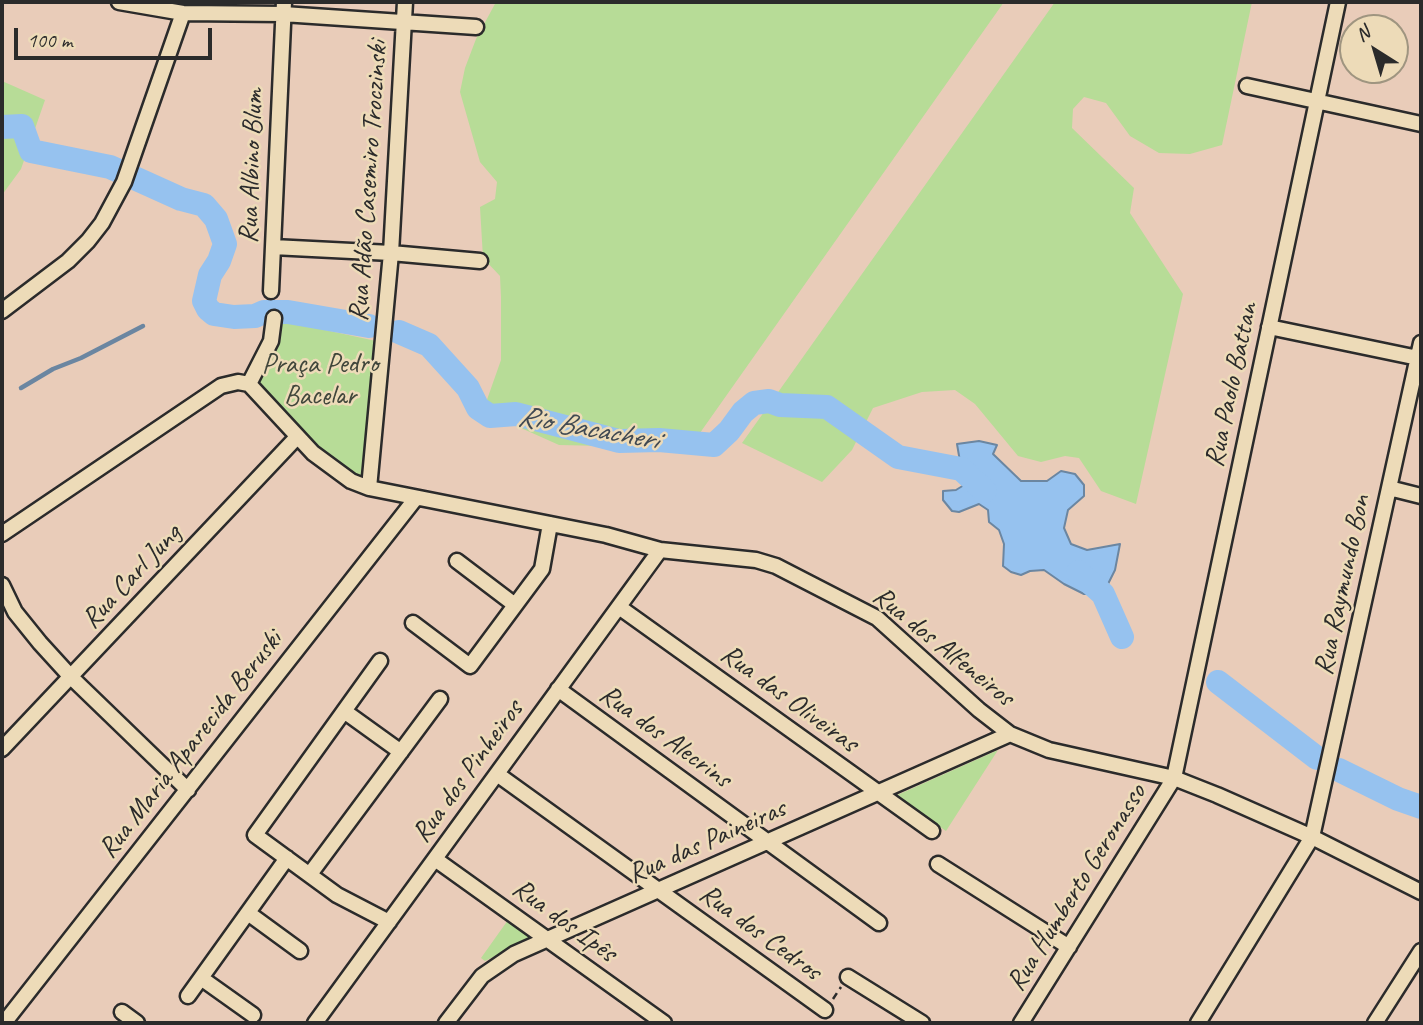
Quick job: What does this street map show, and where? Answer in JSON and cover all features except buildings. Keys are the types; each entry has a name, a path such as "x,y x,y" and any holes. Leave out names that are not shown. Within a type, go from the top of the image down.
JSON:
{"street":[{"path":"119,2 183,13 283,8 476,27"},
{"name":"Rua Adão Casemiro Troczinski","path":"369,488 391,253 405,2"},
{"name":"Rua Paolo Battan","path":"1174,778 1338,2"},
{"name":"Rua Albino Blum","path":"271,291 283,8"},
{"path":"2,311 68,261 102,223 124,182 183,13"},
{"path":"1247,86 1421,124"},
{"path":"273,247 480,261"},
{"path":"2,534 221,386 238,382 248,384 271,341 274,318"},
{"path":"1269,327 1420,351"},
{"name":"Rua Raymundo Bon","path":"1198,1023 1312,837 1420,351"},
{"name":"Rua dos Alfeneiros","path":"248,384 297,438 333,470 351,481 369,488 606,535 660,550 767,563 865,610 888,626 979,710 1010,734 1069,756 1174,778 1312,837 1421,892"},
{"name":"Rua Carl Jung","path":"2,749 297,438"},
{"path":"1389,488 1421,496"},
{"name":"Rua Maria Aparecida Beruski","path":"4,1023 416,498"},
{"path":"412,623 470,666 542,569 550,524"},
{"name":"Rua dos Pinheiros","path":"315,1023 660,550"},
{"path":"457,561 515,605"},
{"path":"2,585 26,628 71,677 188,790"},
{"name":"Rua das Oliveiras","path":"619,607 932,831"},
{"path":"380,660 255,835 337,894 389,922"},
{"name":"Rua dos Alecrins","path":"558,689 879,923"},
{"path":"310,874 440,699"},
{"path":"344,711 401,752"},
{"name":"Rua das Paineiras","path":"446,1023 482,976 514,954 1010,734"},
{"name":"Rua dos Cedros","path":"497,774 825,1010"},
{"name":"Rua Humberto Geronasso","path":"1021,1023 1174,778"},
{"path":"188,996 287,858"},
{"name":"Rua dos Ipês","path":"435,859 664,1023"},
{"path":"938,864 1069,947"},
{"path":"248,913 300,951"},
{"path":"1375,1023 1421,951"},
{"path":"848,976 922,1023"},
{"path":"201,978 253,1015"},
{"path":"122,1013 137,1023"}],"path":[{"path":"825,1010 848,976"}],"green space":[{"path":"496,2 1004,2 695,440 650,447 559,445 483,411 501,360 501,297 500,276 483,258 480,207 495,199 497,182 480,162 460,92 465,68 476,39"},
{"path":"1055,2 1252,2 1222,145 1190,154 1159,153 1130,136 1106,103 1084,97 1073,109 1072,128 1134,188 1130,213 1183,294 1136,504 1101,491 1079,458 1065,456 1041,462 1018,456 975,404 955,390 922,392 873,408 852,450 822,482 742,443"},
{"path":"2,81 45,100 21,169 2,195"},
{"name":"Praça Pedro Bacelar","path":"279,320 376,341 361,479 335,466 253,383"},
{"path":"998,750 946,831 895,796"},
{"path":"508,920 533,938 485,961 481,958"}],"water":[{"path":"979,441 997,445 993,454 1021,481 1047,481 1061,471 1075,474 1084,485 1084,496 1068,510 1064,528 1071,544 1087,550 1120,544 1115,570 1103,594 1084,594 1044,570 1021,575 1011,572 1003,566 1004,544 999,530 989,522 988,510 979,504 959,512 952,511 943,500 943,491 956,490 964,485 957,444"}],"waterway":[{"name":"Rio Bacacheri","path":"2,127 22,126 31,151 110,167 181,199 204,205 216,219 225,244 210,275 204,301 214,314 234,317 255,316 264,312 288,312 369,326"},
{"name":"Rio Bacacheri","path":"198,303 204,301"},
{"path":"21,388 53,369 81,358 143,326"},
{"name":"Rio Bacacheri","path":"399,332 429,345 468,388 478,408 490,416 516,414 619,441 659,440 714,445 754,403 769,401 780,405 827,407 898,457 961,469 985,491"},
{"name":"Rio Bacacheri","path":"1078,572 1103,594 1122,637"},
{"name":"Rio Bacacheri","path":"1218,682 1317,758"},
{"name":"Rio Bacacheri","path":"1339,770 1398,799 1421,807"}]}
